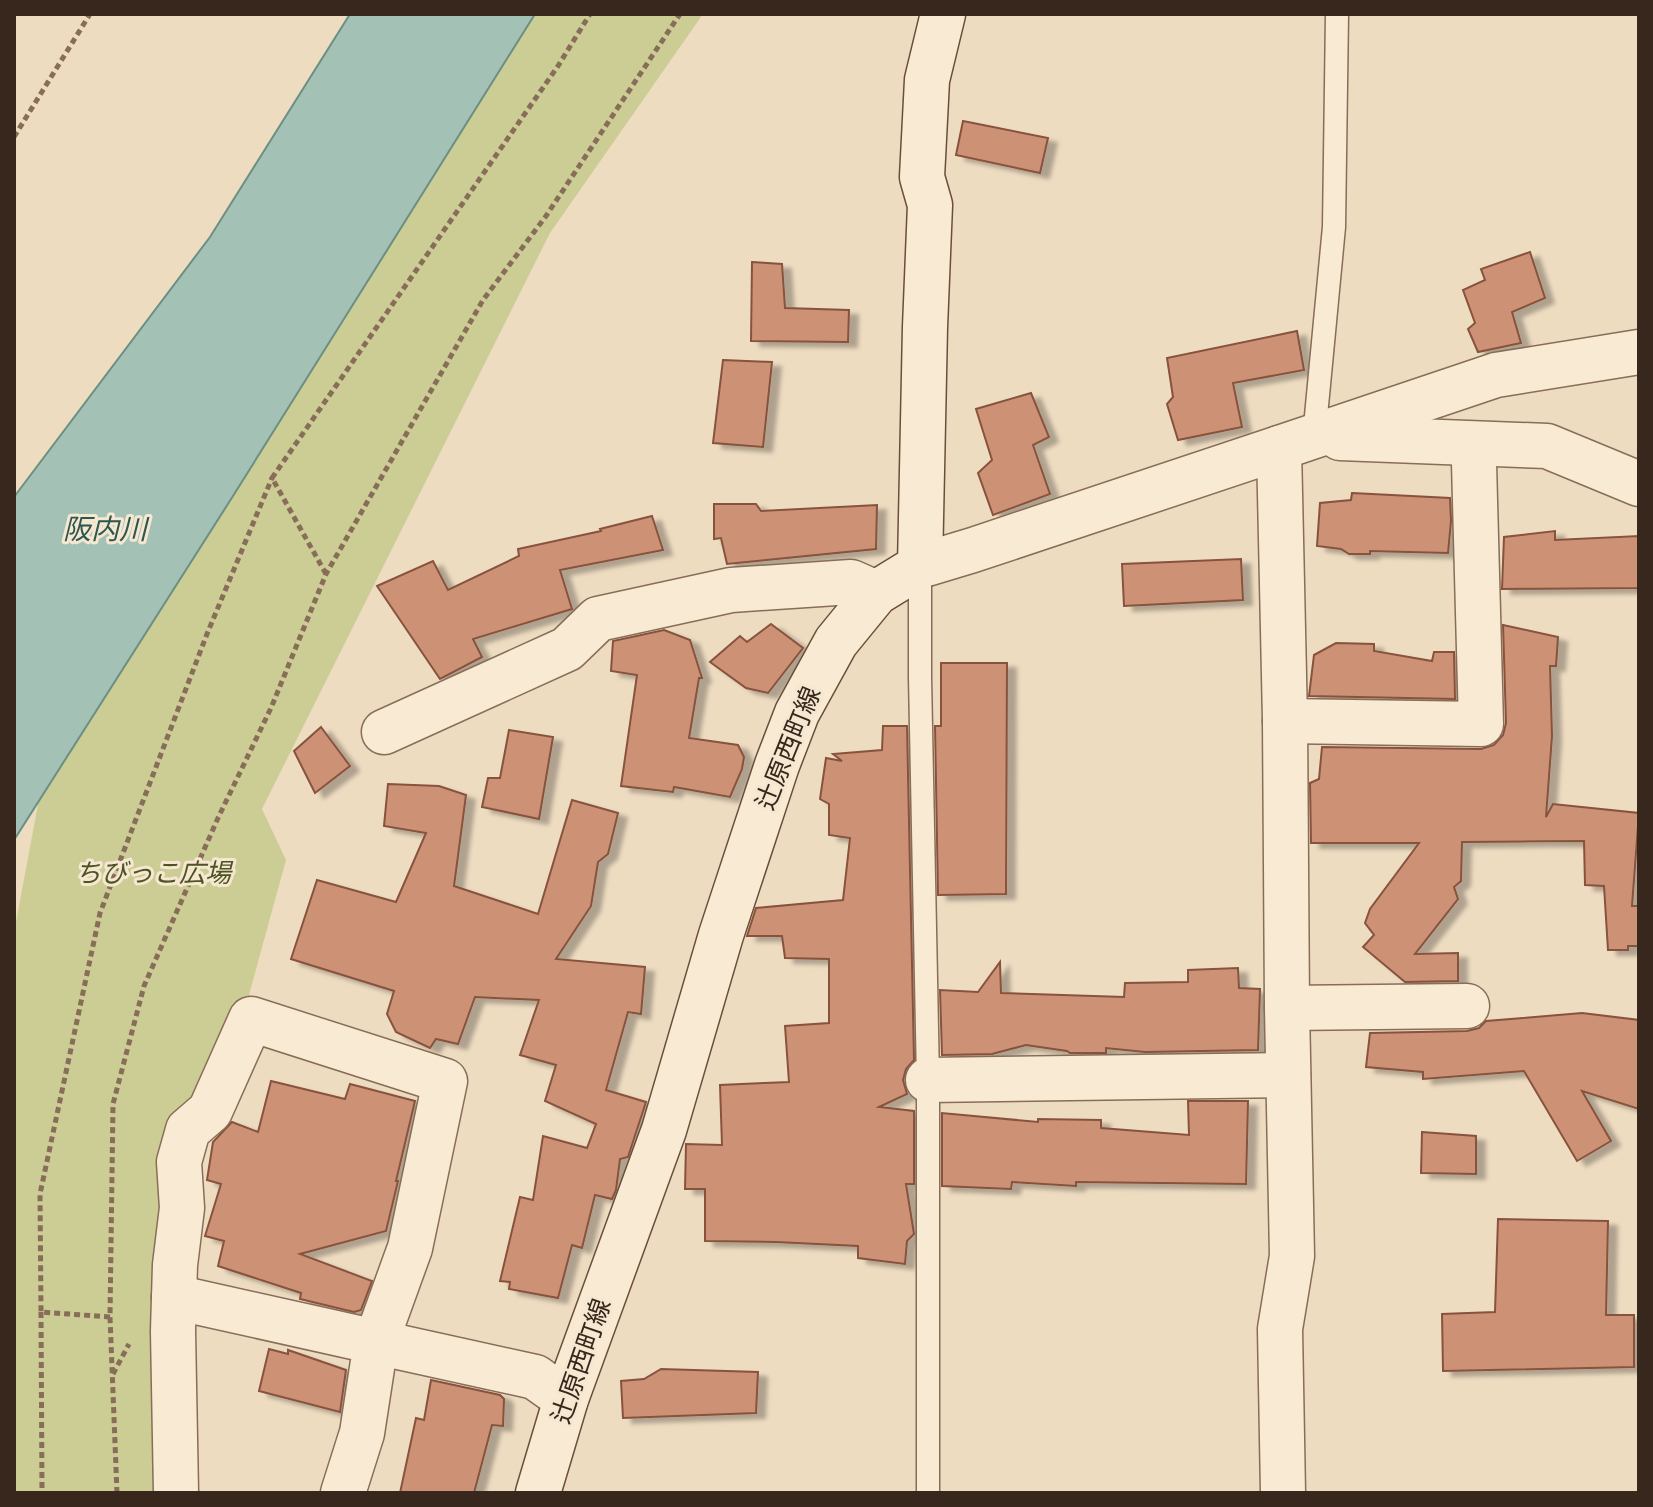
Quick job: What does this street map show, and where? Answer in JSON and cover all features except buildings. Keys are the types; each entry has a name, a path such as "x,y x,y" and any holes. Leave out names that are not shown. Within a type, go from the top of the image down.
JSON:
{"street":[{"path":"920,566 930,205 922,177 927,80 943,14"},
{"name":"辻原西町線","path":"538,1493 566,1399 664,1130 721,935 777,765 797,713 836,642 876,593 920,566 1496,375 1639,352"},
{"path":"1283,1493 1280,1329 1292,1256 1285,721 1297,442 1547,446 1639,484"},
{"path":"1285,721 1481,724 1471,444"},
{"path":"384,732 567,649 598,619 731,590 851,582 876,593"},
{"path":"1287,1008 1467,1006"},
{"path":"176,1493 174,1297 182,1208 179,1162 188,1130 210,1111 251,1019 445,1081 410,1248 376,1342 362,1433 343,1493"},
{"path":"928,1080 1288,1075"},
{"path":"174,1297 535,1377 566,1399"}],"lane":[{"path":"1297,442 1334,227 1337,14"},
{"path":"920,566 928,1080 928,1493"}],"path":[{"path":"14,137 90,14"},
{"path":"42,1493 40,1194 100,913 207,634 272,478 558,66 590,14"},
{"path":"117,1493 110,1317 113,1104 144,986 218,818 271,708 326,574 483,300 546,216 680,14"},
{"path":"272,478 326,574"},
{"path":"41,1312 110,1317"}],"green space":[{"name":"ちびっこ広場","path":"530,14 703,14 550,233 262,809 286,860 247,1002 199,1097 160,1493 14,1493 14,933 39,799"}],"water":[{"name":"阪内川","path":"350,14 535,14 14,840 14,497 210,237"}]}
